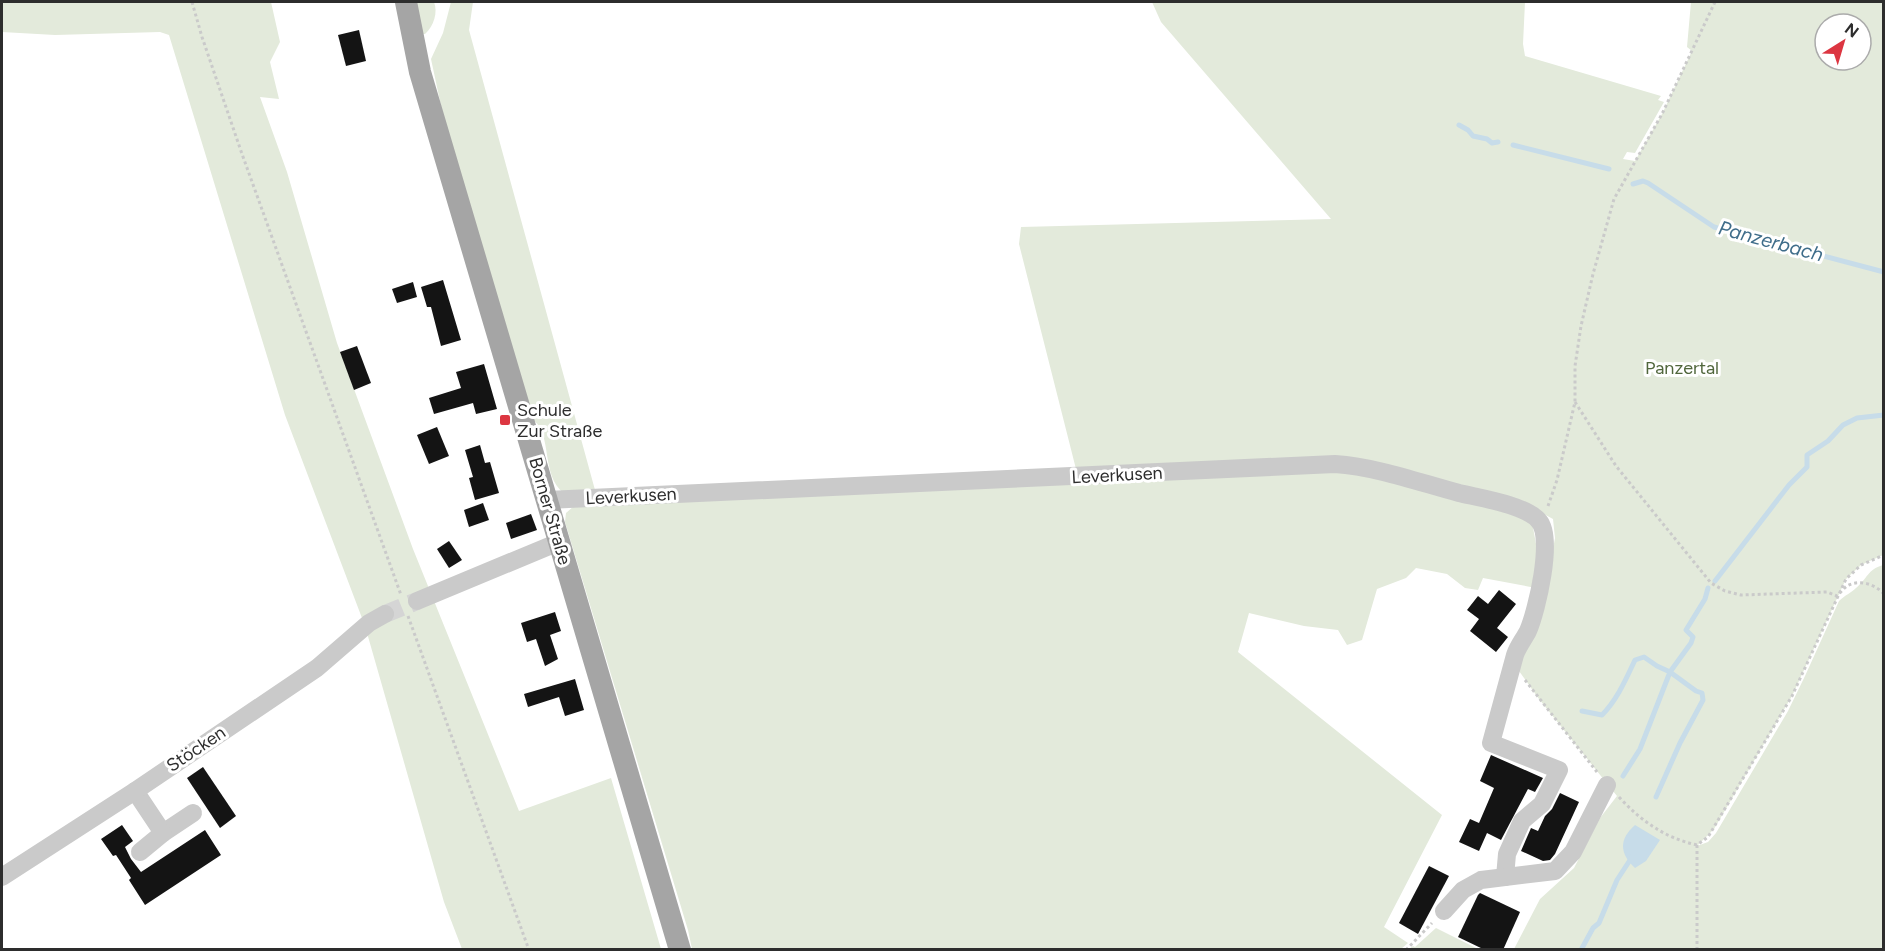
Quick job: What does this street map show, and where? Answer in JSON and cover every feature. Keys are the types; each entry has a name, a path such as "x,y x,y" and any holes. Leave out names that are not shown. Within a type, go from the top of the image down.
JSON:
{"main road":[{"name":"Borner Straße","path":"406,2 420,72 680,950"}],"street":[{"name":"Leverkusen","path":"547,500 1335,464 1355,466 1510,506 1533,514 1539,520"},
{"path":"1504,877 1507,854 1522,821 1542,804 1559,770 1491,742 1516,652 1528,630 1538,603 1543,573 1545,530 1539,520"},
{"path":"409,604 559,542"},
{"name":"Stöcken","path":"2,877 135,791 316,668 369,623 385,614"},
{"path":"1444,911 1463,890 1481,880 1556,871 1572,852 1607,785"},
{"path":"135,791 163,833"},
{"path":"141,852 163,833 193,813"}],"path":[{"path":"192,2 242,154 409,604 529,950"},
{"path":"1539,520 1550,502 1557,480 1575,402 1575,366 1581,326 1614,199 1662,114 1715,2"},
{"path":"1575,402 1616,466 1711,583 1725,591 1741,595 1827,592 1837,597"},
{"path":"1697,845 1714,829 1792,696 1846,579 1861,565 1884,555"},
{"path":"1837,597 1848,585 1865,583 1872,584 1884,594"},
{"path":"1516,652 1519,671 1607,785 1631,811 1668,836 1697,845"},
{"path":"1697,845 1697,950"},
{"path":"1406,950 1444,911"}],"green space":[{"path":"2,2 271,2 280,42 270,62 279,99 260,97 287,172 337,343 413,549 519,811 611,778 661,949 462,949 444,902 365,626 285,415 169,35 160,32 55,35 2,32"},
{"path":"415,2 434,2 436,10 434,19 425,34 423,34"},
{"path":"451,2 473,2 469,30 595,490 564,493 552,477 543,435 540,427 534,421 443,115 431,59 443,33"},
{"name":"Panzertal","path":"1152,2 1525,2 1523,44 1525,56 1661,96 1658,100 1664,102 1635,153 1627,152 1623,159 1635,161 1662,114 1692,51 1687,47 1691,2 1883,2 1883,555 1861,565 1846,579 1792,696 1714,829 1697,846 1708,842 1716,833 1788,711 1839,601 1871,572 1883,565 1883,949 1514,949 1540,899 1574,868 1600,818 1617,796 1519,671 1516,652 1546,588 1555,538 1553,519 1529,506 1539,560 1536,588 1483,578 1478,590 1465,588 1447,574 1416,568 1406,578 1377,589 1362,640 1347,645 1338,630 1304,626 1249,613 1238,652 1442,815 1384,927 1408,943 1401,949 692,949 565,522 566,513 574,506 1077,473 1019,244 1021,227 1331,219 1161,22"},
{"path":"1436,928 1478,949 1409,949 1415,947"}],"water":[{"path":"1635,825 1660,840 1646,861 1635,868 1626,857 1623,846 1626,836"}],"building":[{"path":"359,30 366,61 346,66 338,35"},
{"path":"443,280 461,340 441,346 431,307 427,307 421,287"},
{"path":"413,282 417,297 397,303 392,289"},
{"path":"357,346 371,383 354,390 340,352"},
{"path":"484,364 497,409 476,414 473,403 434,414 429,398 461,388 456,372"},
{"path":"437,427 449,456 429,464 417,435"},
{"path":"480,445 485,463 490,462 499,493 475,500 469,478 473,477 465,450"},
{"path":"483,503 489,520 469,527 464,510"},
{"path":"531,514 537,530 511,539 506,523"},
{"path":"449,541 462,560 449,568 437,549"},
{"path":"1499,590 1516,604 1497,628 1508,637 1496,652 1470,631 1479,619 1467,610 1478,596 1488,604"},
{"path":"555,612 561,631 550,635 558,659 545,666 536,639 527,642 521,623"},
{"path":"575,679 584,710 565,716 559,697 528,707 524,694"},
{"path":"1491,755 1543,778 1535,792 1528,789 1501,840 1487,833 1479,851 1459,842 1470,819 1479,823 1494,788 1480,781"},
{"path":"203,767 236,816 220,828 187,778"},
{"path":"1560,793 1579,802 1555,854 1550,860 1543,861 1521,851 1531,828 1538,831"},
{"path":"122,825 133,841 125,847 141,872 205,830 221,855 145,905 116,855 113,856 101,839"},
{"path":"1429,866 1449,876 1418,934 1399,923"},
{"path":"1480,893 1520,912 1503,950 1485,950 1458,937"}],"waterway":[{"name":"Panzerbach","path":"1459,125 1473,136 1487,139 1492,143 1498,142"},
{"name":"Panzerbach","path":"1513,145 1609,169"},
{"name":"Panzerbach","path":"1633,184 1643,181 1648,183 1714,227 1884,272"},
{"path":"1715,581 1789,485 1807,467 1807,455 1828,441 1843,425 1857,418 1884,415"},
{"path":"1656,797 1680,743 1703,700 1702,693 1670,672 1691,643 1693,637 1686,630 1705,599 1708,588"},
{"path":"1582,711 1602,715 1617,696 1635,660 1644,657 1670,672 1640,749 1623,776"},
{"path":"1581,950 1593,928 1599,923 1617,880 1632,857"}],"tunnel":[{"path":"385,614 417,601"}],"place":[{"name":"Schule Zur Straße","path":"505,420"}]}
